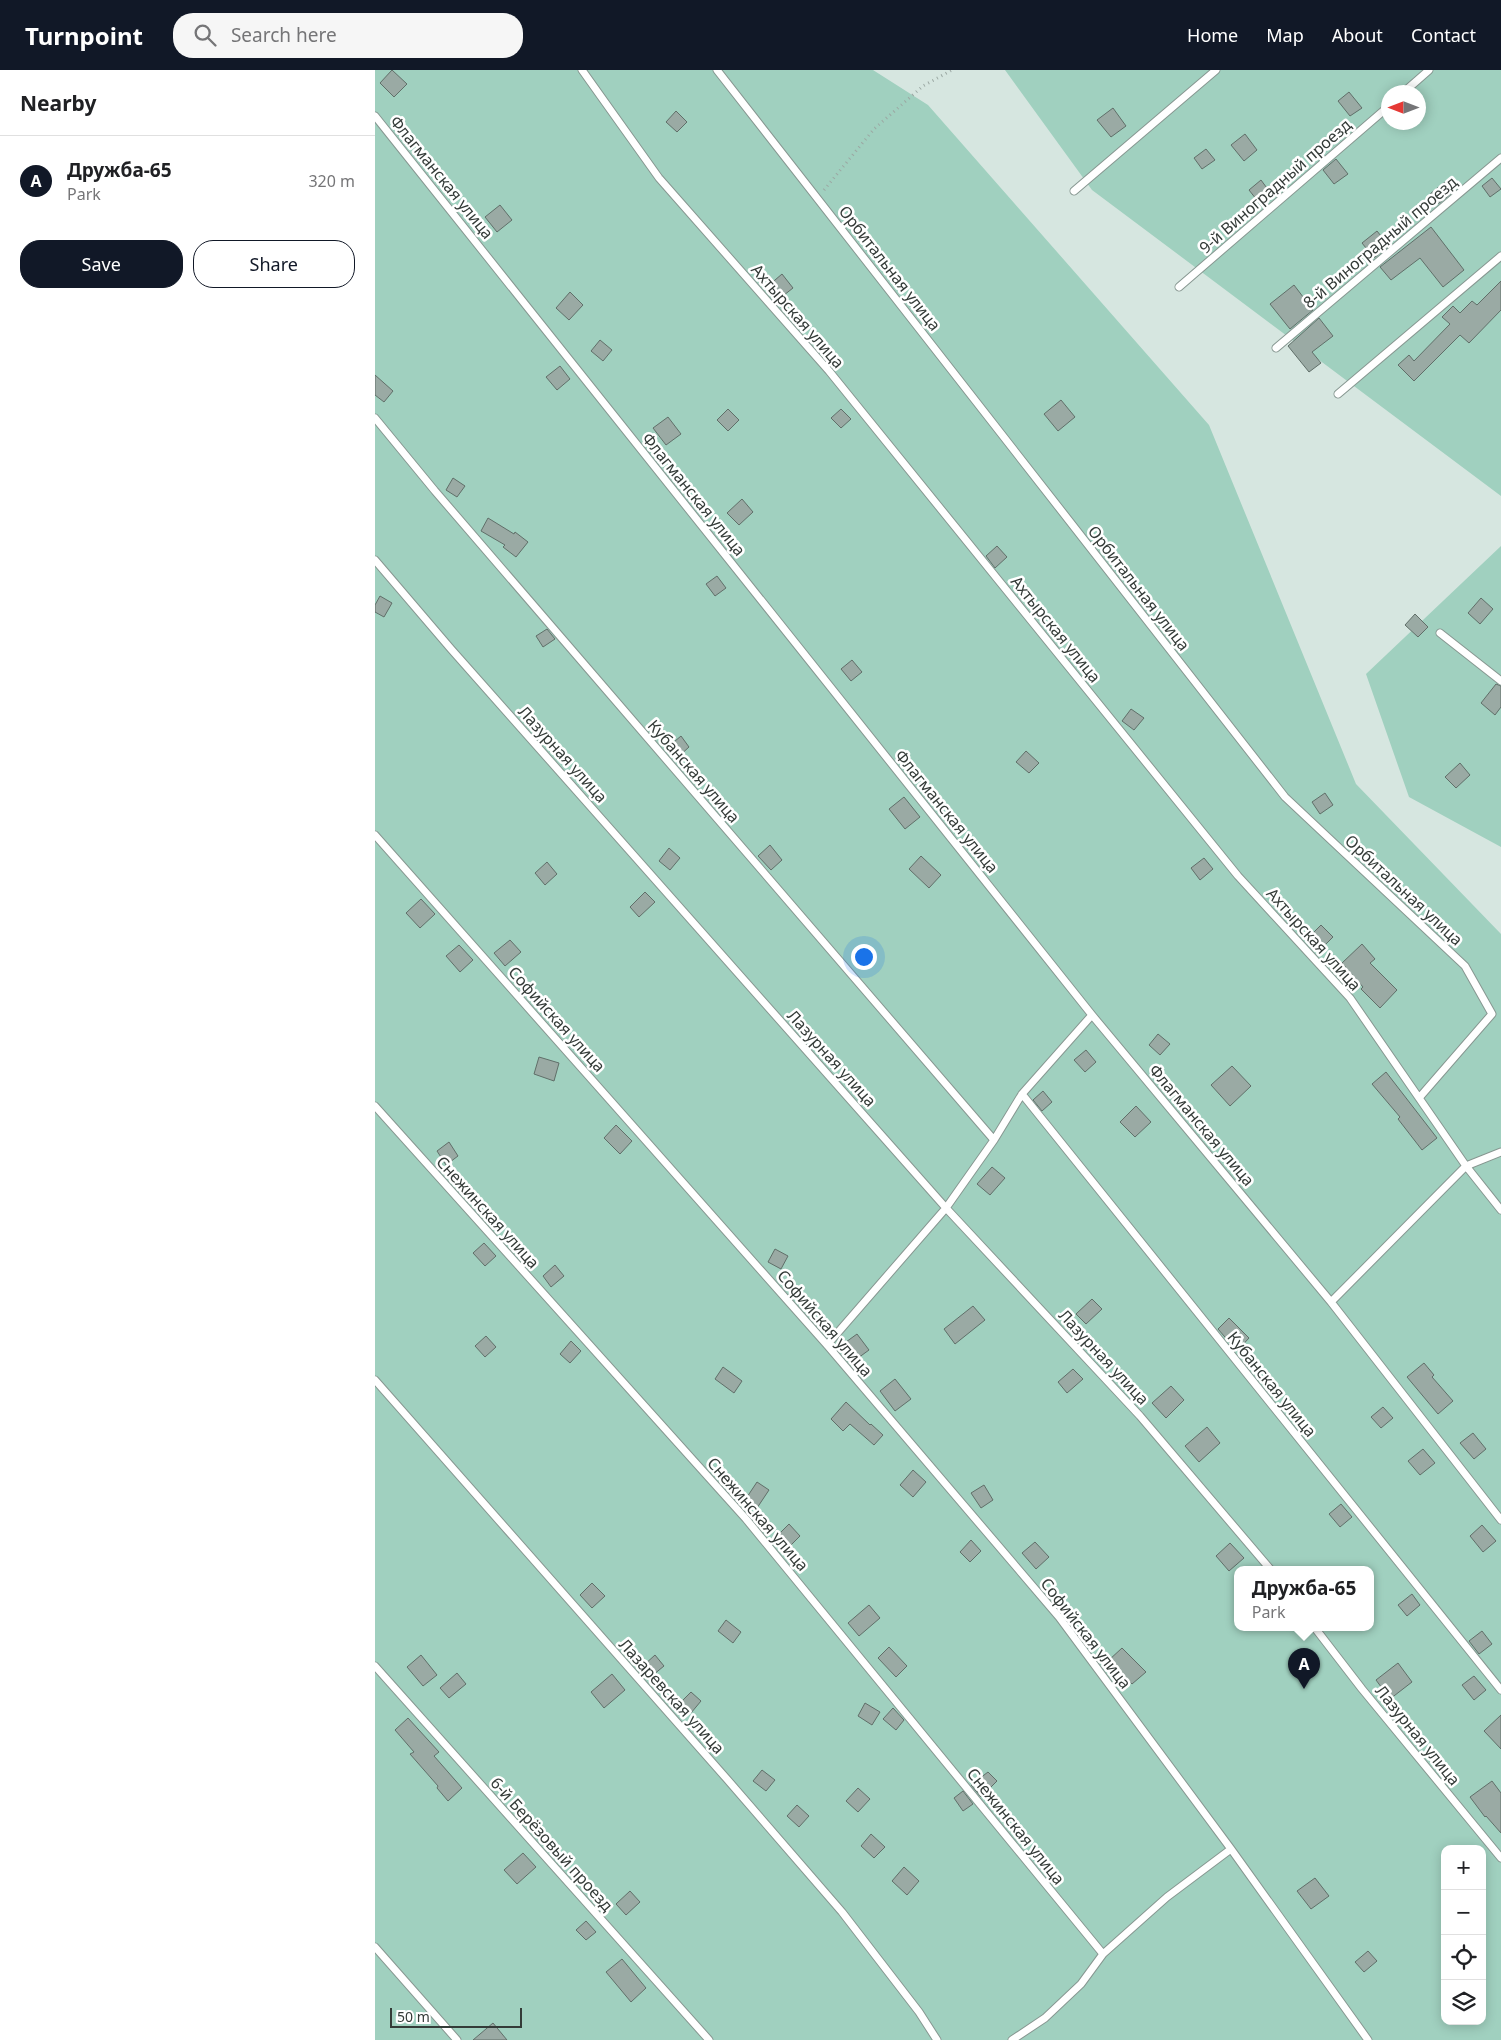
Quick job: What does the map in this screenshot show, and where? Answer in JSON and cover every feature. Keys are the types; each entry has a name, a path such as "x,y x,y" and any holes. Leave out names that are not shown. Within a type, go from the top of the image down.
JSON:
{"lane":[{"name":"Ахтырская улица","path":"582,70 659,178 829,371 1238,876 1350,998 1466,1166 1501,1210"},
{"name":"Орбитальная улица","path":"717,70 1285,796 1465,966 1492,1014 1419,1098"},
{"path":"1074,191 1216,70"},
{"path":"1412,85 1429,70"},
{"name":"9-й Виноградный проезд","path":"1179,287 1381,113"},
{"name":"Флагманская улица","path":"375,116 1092,1015 1331,1302 1501,1520"},
{"name":"8-й Виноградный проезд","path":"1276,348 1501,158"},
{"path":"1337,394 1501,256"},
{"name":"Кубанская улица","path":"375,418 435,491 994,1140"},
{"name":"Лазурная улица","path":"375,560 451,649 946,1208 1140,1416 1268,1566"},
{"path":"1440,633 1501,681"},
{"name":"Софийская улица","path":"375,835 827,1345 1059,1617 1231,1848 1368,2040"},
{"path":"827,1345 946,1208 994,1140 1022,1094 1092,1015"},
{"name":"Кубанская улица","path":"1022,1094 1501,1690"},
{"name":"Снежинская улица","path":"375,1106 746,1520 1103,1954"},
{"path":"1331,1302 1466,1166 1501,1152"},
{"name":"Лазаревская улица","path":"375,1380 842,1912 919,2012 937,2040"},
{"name":"Лазурная улица","path":"1317,1631 1362,1689 1501,1858"},
{"name":"6-й Берёзовый проезд","path":"375,1666 709,2040"},
{"path":"1012,2040 1045,2018 1081,1984 1103,1954 1167,1897 1231,1848"},
{"path":"375,1947 457,2040"}],"path":[{"path":"818,198 873,128 923,86 952,70"}],"green space":[{"path":"375,70 873,70 928,105 1209,425 1356,784 1501,934 1501,2040 375,2040"},
{"path":"1005,70 1501,70 1501,496 1092,190"},
{"path":"1501,546 1501,847 1409,797 1366,674"}],"building":[{"path":"392,70 407,84 394,97 380,83"},
{"path":"1349,92 1362,108 1350,116 1338,101"},
{"path":"1113,108 1126,126 1111,137 1097,120"},
{"path":"676,111 687,122 677,132 666,122"},
{"path":"1245,134 1257,150 1244,161 1231,145"},
{"path":"1206,149 1215,160 1202,169 1194,158"},
{"path":"1336,159 1348,174 1334,184 1323,170"},
{"path":"1492,178 1501,189 1490,197 1482,186"},
{"path":"1261,180 1272,195 1260,204 1249,190"},
{"path":"1445,182 1453,192 1438,204 1430,194"},
{"path":"500,205 512,220 497,232 485,217"},
{"path":"1431,227 1464,270 1443,287 1420,258 1391,280 1380,267"},
{"path":"1377,231 1389,246 1374,258 1362,243"},
{"path":"782,274 793,288 779,299 768,286"},
{"path":"1501,281 1501,310 1469,343 1460,335 1414,381 1398,365 1409,355 1414,361 1450,324 1442,317 1453,306 1460,313 1472,301 1477,305"},
{"path":"1294,285 1313,310 1290,329 1270,304"},
{"path":"570,292 583,305 569,320 556,308"},
{"path":"1319,318 1333,336 1312,352 1321,363 1309,372 1288,346"},
{"path":"600,340 612,350 603,361 591,351"},
{"path":"560,366 570,379 557,390 546,377"},
{"path":"375,375 393,391 384,402 375,395"},
{"path":"1061,400 1075,417 1058,431 1044,414"},
{"path":"728,409 739,420 728,431 717,420"},
{"path":"841,409 851,419 841,428 831,418"},
{"path":"668,417 681,434 666,445 653,428"},
{"path":"453,478 465,486 457,497 446,490"},
{"path":"742,499 753,512 739,525 727,513"},
{"path":"488,518 514,534 515,532 528,542 516,557 503,547 505,545 481,531"},
{"path":"997,546 1007,557 995,568 986,556"},
{"path":"717,576 726,588 715,596 706,584"},
{"path":"380,596 392,603 384,617 375,612 375,605"},
{"path":"1481,598 1493,609 1480,624 1468,613"},
{"path":"1415,614 1428,627 1418,637 1405,625"},
{"path":"547,629 555,639 543,647 536,636"},
{"path":"852,660 862,672 851,681 841,669"},
{"path":"1496,684 1501,686 1501,707 1495,715 1481,703"},
{"path":"1131,709 1144,718 1134,730 1122,721"},
{"path":"681,736 689,747 677,758 668,747"},
{"path":"1026,751 1039,763 1029,773 1016,762"},
{"path":"1460,763 1470,775 1456,788 1445,777"},
{"path":"1325,793 1333,805 1320,814 1312,802"},
{"path":"904,797 920,817 905,829 889,809"},
{"path":"770,845 782,860 771,870 758,856"},
{"path":"669,848 680,858 670,870 659,861"},
{"path":"921,856 941,875 929,888 909,869"},
{"path":"1204,858 1213,869 1200,880 1191,868"},
{"path":"547,862 557,874 545,885 535,873"},
{"path":"645,892 655,902 639,917 630,907"},
{"path":"421,899 435,914 420,928 406,913"},
{"path":"1321,925 1333,937 1322,948 1310,936"},
{"path":"510,940 521,952 505,966 494,953"},
{"path":"1362,944 1375,959 1370,963 1397,990 1380,1008 1361,989 1363,987 1342,963"},
{"path":"459,945 473,960 460,972 446,956"},
{"path":"1158,1034 1170,1044 1160,1055 1149,1045"},
{"path":"1086,1050 1096,1062 1085,1072 1074,1060"},
{"path":"539,1057 559,1063 554,1081 534,1074"},
{"path":"1232,1066 1251,1086 1230,1106 1211,1085"},
{"path":"1386,1072 1437,1138 1422,1150 1398,1119 1400,1117 1372,1084"},
{"path":"1043,1091 1052,1102 1042,1111 1033,1100"},
{"path":"1136,1106 1151,1122 1135,1137 1120,1122"},
{"path":"616,1125 632,1141 620,1154 604,1138"},
{"path":"449,1142 458,1156 446,1165 437,1151"},
{"path":"992,1167 1005,1178 990,1195 977,1184"},
{"path":"484,1243 496,1256 485,1266 473,1253"},
{"path":"775,1249 788,1256 781,1269 768,1262"},
{"path":"555,1265 564,1276 551,1287 543,1276"},
{"path":"1092,1299 1102,1309 1086,1324 1076,1314"},
{"path":"973,1306 985,1320 955,1344 944,1329"},
{"path":"1229,1318 1249,1338 1237,1351 1218,1329"},
{"path":"857,1334 869,1350 858,1358 846,1342"},
{"path":"486,1336 496,1347 485,1357 475,1346"},
{"path":"571,1341 581,1351 570,1363 560,1354"},
{"path":"1424,1363 1434,1375 1432,1377 1453,1401 1438,1414 1407,1377"},
{"path":"723,1367 742,1381 734,1393 715,1379"},
{"path":"1073,1369 1083,1379 1067,1393 1058,1382"},
{"path":"895,1379 911,1399 895,1411 880,1391"},
{"path":"1171,1386 1184,1400 1166,1418 1152,1403"},
{"path":"846,1402 883,1435 874,1445 850,1424 843,1431 831,1419"},
{"path":"1383,1407 1393,1418 1381,1428 1371,1417"},
{"path":"1207,1427 1220,1443 1199,1462 1185,1446"},
{"path":"1473,1433 1486,1449 1474,1459 1460,1443"},
{"path":"1423,1449 1435,1463 1420,1475 1408,1461"},
{"path":"913,1470 926,1482 913,1497 900,1485"},
{"path":"757,1482 769,1490 757,1508 745,1500"},
{"path":"984,1485 993,1500 981,1508 971,1493"},
{"path":"1341,1504 1352,1517 1340,1527 1329,1514"},
{"path":"789,1524 800,1536 787,1549 776,1537"},
{"path":"1482,1525 1496,1541 1483,1552 1470,1536"},
{"path":"971,1540 981,1551 970,1562 960,1552"},
{"path":"1035,1542 1049,1557 1036,1569 1022,1553"},
{"path":"1230,1543 1244,1558 1229,1571 1216,1556"},
{"path":"592,1583 605,1596 592,1608 580,1595"},
{"path":"1412,1594 1420,1605 1407,1616 1398,1605"},
{"path":"869,1605 880,1618 859,1636 848,1623"},
{"path":"726,1620 741,1632 733,1643 718,1631"},
{"path":"1482,1631 1492,1644 1479,1654 1469,1641"},
{"path":"889,1647 907,1666 896,1677 878,1658"},
{"path":"1122,1648 1146,1672 1132,1684 1109,1660"},
{"path":"421,1655 437,1675 423,1686 407,1667"},
{"path":"655,1655 664,1666 653,1675 644,1665"},
{"path":"1398,1663 1412,1682 1390,1699 1376,1680"},
{"path":"457,1673 466,1684 449,1698 440,1688"},
{"path":"612,1674 625,1690 604,1708 591,1692"},
{"path":"1474,1676 1486,1690 1474,1700 1462,1685"},
{"path":"691,1692 701,1701 691,1713 680,1703"},
{"path":"865,1703 880,1712 872,1725 858,1716"},
{"path":"893,1708 904,1720 896,1730 883,1719"},
{"path":"1501,1715 1501,1749 1484,1731"},
{"path":"408,1718 439,1752 434,1756 462,1788 448,1801 437,1788 438,1786 410,1754 414,1752 395,1730"},
{"path":"762,1770 775,1780 766,1791 753,1781"},
{"path":"988,1772 997,1781 981,1797 971,1785"},
{"path":"1492,1781 1501,1793 1501,1833 1485,1817 1470,1797"},
{"path":"858,1788 870,1799 858,1812 846,1801"},
{"path":"963,1791 973,1804 963,1811 954,1798"},
{"path":"797,1805 809,1816 799,1827 787,1816"},
{"path":"871,1834 885,1847 874,1858 861,1846"},
{"path":"523,1853 536,1867 517,1884 504,1870"},
{"path":"904,1867 919,1881 907,1895 892,1881"},
{"path":"1315,1878 1329,1896 1311,1909 1297,1891"},
{"path":"630,1891 640,1902 626,1915 616,1904"},
{"path":"586,1921 596,1932 586,1940 576,1930"},
{"path":"1368,1951 1377,1961 1364,1972 1355,1962"},
{"path":"622,1959 646,1988 631,2002 606,1972"},
{"path":"493,2023 507,2040 473,2040"}],"place":[{"name":"Дружба-65","path":"1304,1689"}]}
